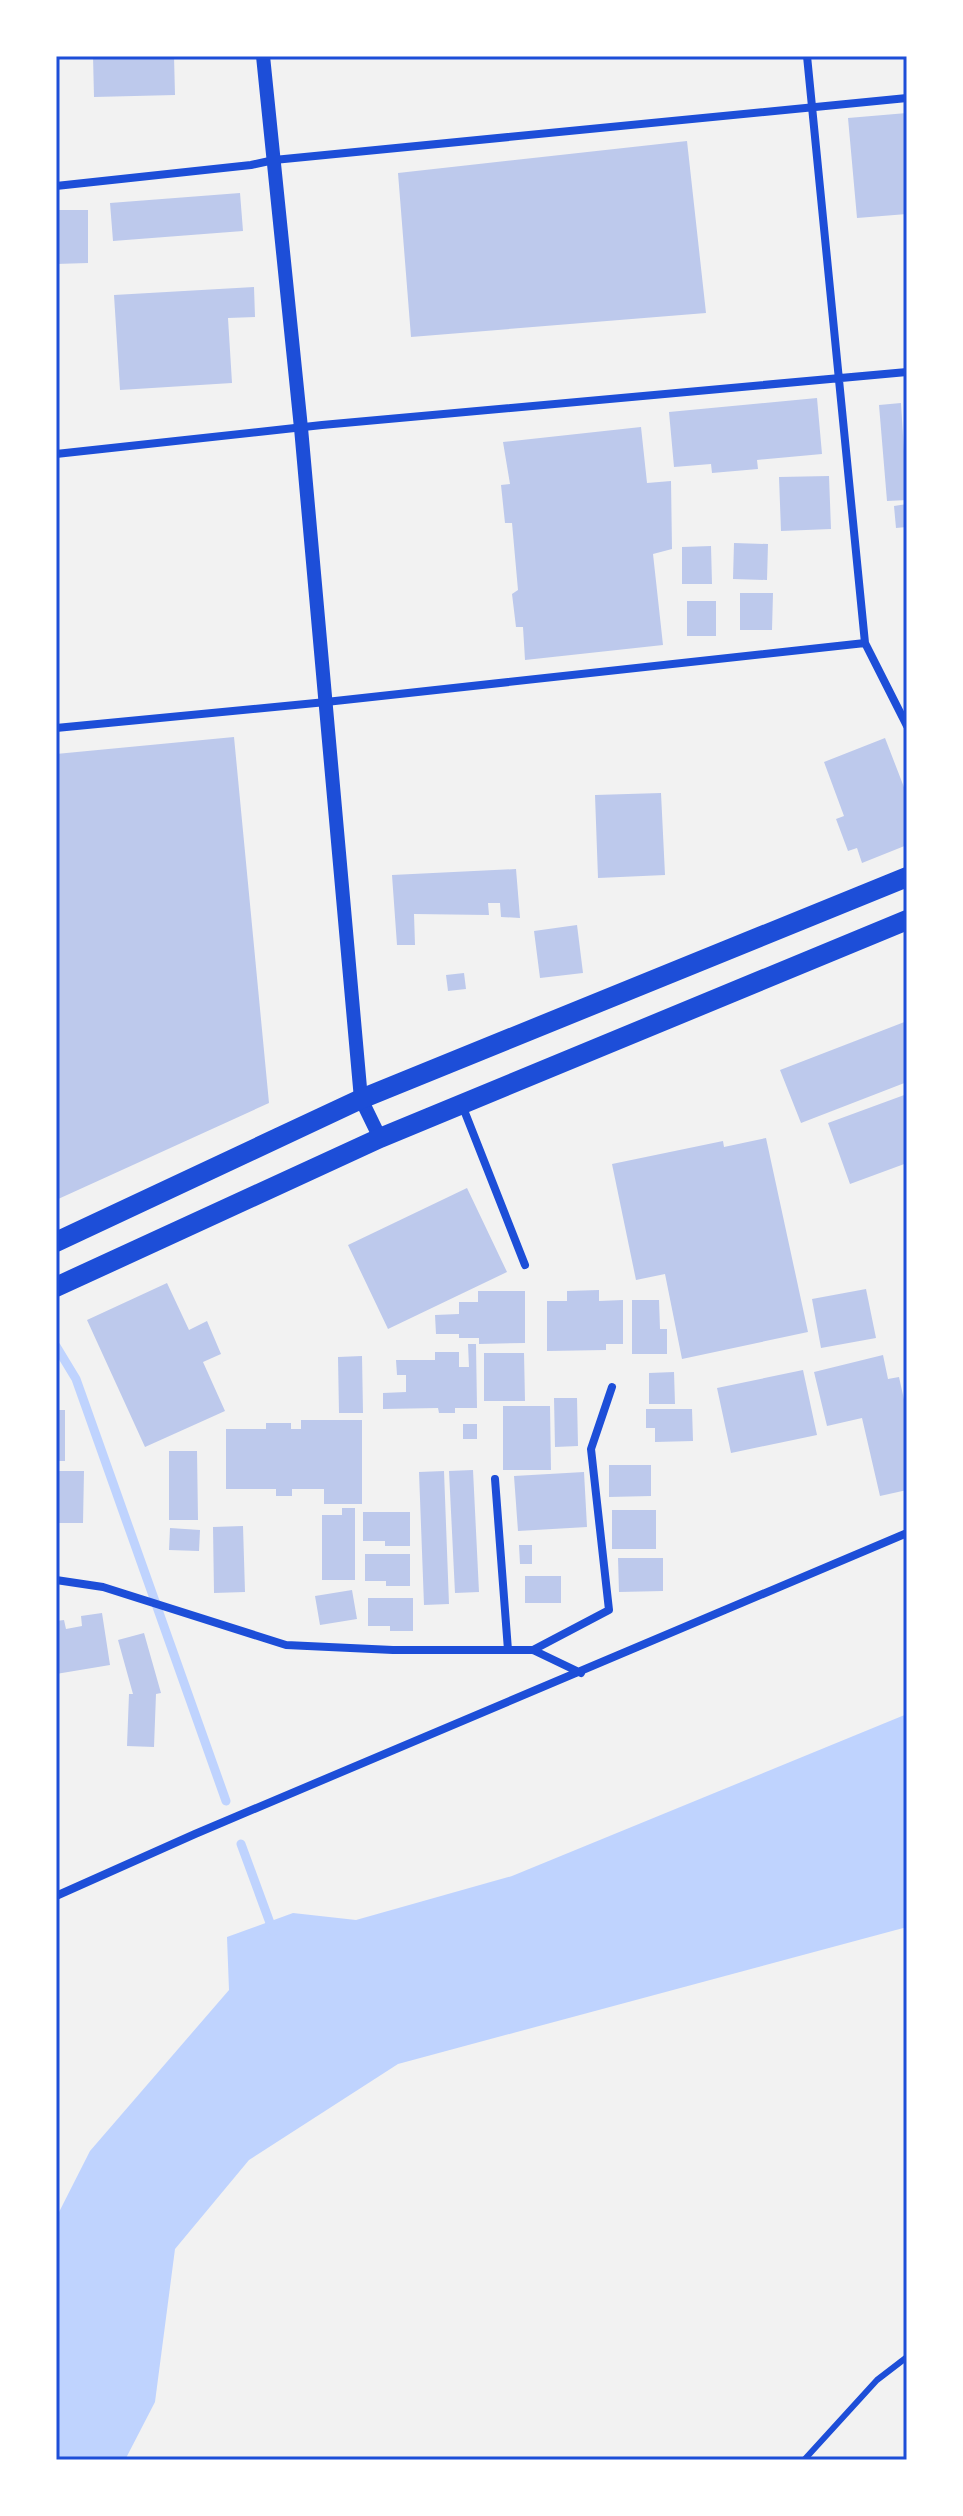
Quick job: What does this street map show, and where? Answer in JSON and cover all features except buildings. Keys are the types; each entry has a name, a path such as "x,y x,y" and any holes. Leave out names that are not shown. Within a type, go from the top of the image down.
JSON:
{"main road":[{"path":"56,1242 361,1099 907,877"},
{"path":"56,1287 380,1138 907,920"}],"street":[{"path":"263,56 301,428 361,1099 380,1138"},
{"path":"807,56 865,643 907,726"},
{"path":"56,186 274,160 907,98"},
{"path":"56,454 907,372"},
{"path":"56,728 865,643"},
{"path":"461,1104 525,1265"},
{"path":"533,1650 609,1610 591,1449 612,1387"},
{"path":"495,1479 508,1650"},
{"path":"56,1896 195,1834 907,1533"},
{"path":"56,1580 103,1587 286,1645 393,1650 533,1650 581,1673"}],"lane":[{"path":"804,2460 877,2380 907,2357"}],"water":[{"path":"907,1714 907,1927 398,2064 249,2160 175,2249 155,2402 125,2460 56,2460 56,2218 90,2151 229,1990 227,1937 293,1913 356,1920 512,1876"}],"waterway":[{"path":"56,1346 76,1379 226,1801"},
{"path":"241,1844 273,1931"}]}
